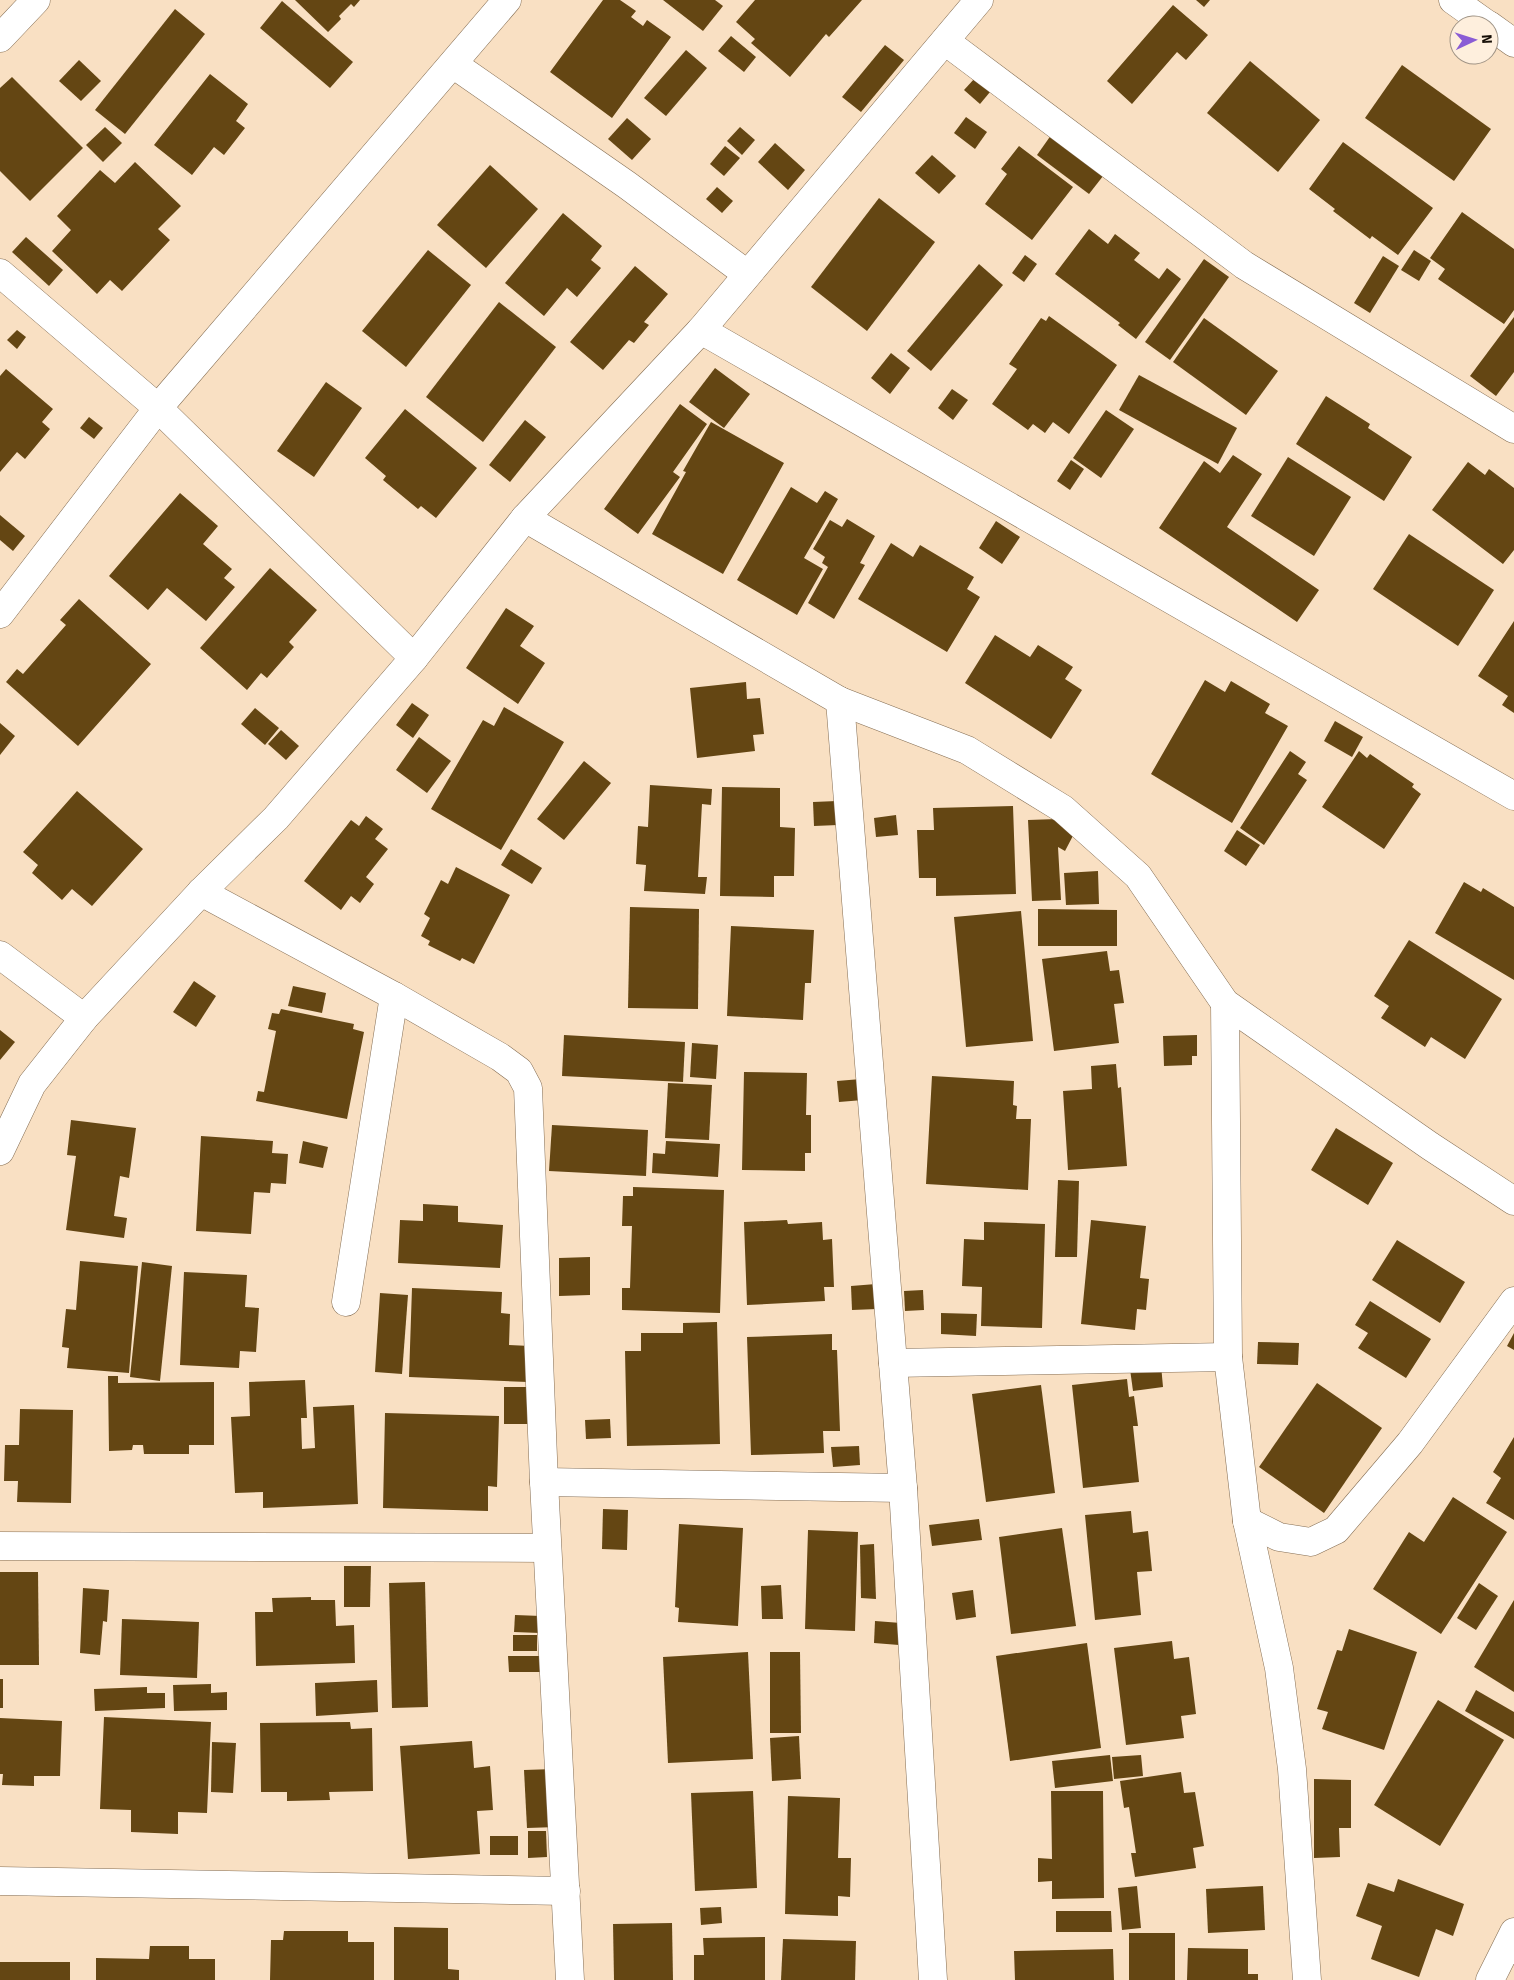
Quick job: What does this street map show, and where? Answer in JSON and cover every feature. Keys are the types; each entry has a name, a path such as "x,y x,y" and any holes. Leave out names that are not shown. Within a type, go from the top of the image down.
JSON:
{"street":[{"path":"0,38 36,0"},
{"path":"0,614 158,408 507,0"},
{"path":"0,1151 32,1084 84,1018 201,892 276,818 414,658 525,518 701,330 980,0"},
{"path":"1453,0 1475,15"},
{"path":"1499,32 1514,43"},
{"path":"945,41 1244,265 1514,429"},
{"path":"453,64 627,185 747,274"},
{"path":"0,273 158,408 414,658"},
{"path":"701,330 1514,796"},
{"path":"525,518 840,701 967,750 1063,808 1138,876 1225,1003 1430,1146 1514,1201"},
{"path":"840,701 903,1488 933,1980"},
{"path":"201,892 394,996 500,1057 519,1071 528,1088 547,1548 570,1980"},
{"path":"0,955 84,1018"},
{"path":"346,1302 394,996"},
{"path":"1225,1003 1228,1357 1247,1521 1279,1668 1292,1769 1307,1980"},
{"path":"1247,1521 1279,1536 1311,1542 1336,1530 1410,1443 1514,1301"},
{"path":"893,1363 1228,1357"},
{"path":"544,1482 903,1488"},
{"path":"0,1546 547,1548"},
{"path":"0,1881 566,1892"},
{"path":"1490,1980 1514,1932"}],"building":[{"path":"295,0 360,0 354,7 351,4 339,16 341,19 328,32"},
{"path":"603,0 620,0 636,11 631,17 643,26 647,20 671,37 612,118 550,72"},
{"path":"663,0 715,0 723,6 703,31"},
{"path":"755,0 862,0 829,37 826,34 790,77 751,43 755,39 736,22"},
{"path":"1196,0 1210,0 1204,7"},
{"path":"282,1 353,62 330,88 260,28"},
{"path":"1173,5 1208,35 1186,60 1177,52 1132,104 1107,81"},
{"path":"175,9 205,34 125,134 95,110"},
{"path":"731,36 756,57 744,72 718,51"},
{"path":"885,45 904,60 861,112 842,97"},
{"path":"686,50 707,68 666,116 644,98"},
{"path":"79,60 101,81 81,101 59,81"},
{"path":"1250,61 1320,120 1278,172 1207,113"},
{"path":"1402,65 1491,129 1454,181 1365,118"},
{"path":"210,74 248,104 236,121 245,128 224,155 214,147 192,175 154,145"},
{"path":"12,77 83,148 30,201 0,171 0,88"},
{"path":"975,78 990,92 980,104 964,90"},
{"path":"966,117 987,132 975,149 954,133"},
{"path":"627,118 651,139 632,160 608,139"},
{"path":"105,127 122,143 103,162 86,145"},
{"path":"740,127 755,140 742,155 727,141"},
{"path":"1054,131 1107,171 1089,194 1037,155"},
{"path":"1343,142 1433,208 1398,255 1372,236 1370,239 1333,211 1335,209 1309,189"},
{"path":"775,143 805,170 788,190 758,162"},
{"path":"725,146 740,158 724,176 710,164"},
{"path":"1019,146 1073,187 1032,240 985,204 1007,174 1001,169"},
{"path":"932,155 956,176 939,194 915,173"},
{"path":"135,162 181,206 158,229 170,240 122,291 110,280 97,294 52,251 71,230 57,216 100,170 115,183"},
{"path":"490,165 538,209 486,268 437,225"},
{"path":"717,187 733,201 722,213 706,199"},
{"path":"879,198 935,242 867,331 811,287"},
{"path":"1462,212 1514,249 1514,310 1504,324 1438,279 1445,269 1430,258"},
{"path":"563,213 602,246 591,260 601,268 577,297 567,288 544,316 505,283"},
{"path":"1089,229 1108,244 1115,234 1140,253 1134,260 1159,279 1167,268 1181,279 1136,339 1118,325 1120,323 1055,274"},
{"path":"26,237 63,270 49,286 12,252"},
{"path":"428,250 471,285 406,367 362,331"},
{"path":"1414,250 1431,261 1419,281 1401,270"},
{"path":"1025,255 1037,264 1024,282 1012,273"},
{"path":"1383,256 1399,266 1370,313 1354,303"},
{"path":"1204,259 1229,277 1170,360 1145,342"},
{"path":"979,264 1003,285 931,371 907,351"},
{"path":"635,266 668,294 644,322 649,325 634,343 629,340 603,370 570,342"},
{"path":"499,302 556,347 483,442 426,397"},
{"path":"1049,316 1117,365 1069,434 1053,422 1045,433 1033,424 1028,430 992,404 1017,369 1009,364 1041,318 1046,321"},
{"path":"1514,317 1514,372 1496,396 1470,376"},
{"path":"1204,318 1278,371 1246,415 1173,362"},
{"path":"17,330 26,337 17,349 7,340"},
{"path":"891,353 910,368 890,394 871,378"},
{"path":"715,368 750,394 724,428 689,402"},
{"path":"6,369 53,409 42,422 50,429 25,459 17,452 0,472 0,376"},
{"path":"1139,375 1237,428 1218,464 1119,410"},
{"path":"326,382 362,408 314,477 277,451"},
{"path":"952,389 968,400 953,420 938,408"},
{"path":"1326,396 1370,424 1368,428 1412,457 1384,501 1296,444"},
{"path":"680,404 707,424 673,472 680,477 638,534 604,509"},
{"path":"405,409 477,468 436,518 421,506 418,509 383,480 386,476 365,458"},
{"path":"1106,410 1134,429 1101,478 1073,458"},
{"path":"89,417 103,428 94,439 80,428"},
{"path":"525,420 546,437 510,482 489,465"},
{"path":"711,422 784,463 723,574 652,534 686,472 683,471"},
{"path":"1233,455 1262,474 1227,527 1319,590 1297,622 1159,528 1204,461 1220,473"},
{"path":"1288,457 1351,497 1314,556 1251,516"},
{"path":"1071,460 1084,469 1070,490 1057,481"},
{"path":"1468,462 1485,475 1489,469 1514,488 1514,550 1503,564 1432,510"},
{"path":"791,487 817,503 825,491 838,499 804,558 823,569 797,615 737,580"},
{"path":"180,493 218,526 203,544 232,569 224,578 235,587 206,621 167,588 148,610 109,576"},
{"path":"0,515 25,536 13,551 0,540"},
{"path":"847,519 875,536 860,563 865,565 834,619 808,603 828,567 822,563 825,557 813,549 830,520 842,527"},
{"path":"996,521 1020,537 1002,564 979,548"},
{"path":"1409,534 1494,590 1458,646 1373,589"},
{"path":"891,543 913,557 920,545 974,577 967,589 980,597 947,652 858,599"},
{"path":"270,568 317,610 289,642 294,647 267,678 261,673 247,690 200,648"},
{"path":"79,599 151,664 78,746 6,682 17,669 23,674 66,625 60,620"},
{"path":"506,608 534,626 520,646 545,663 518,704 466,668"},
{"path":"1514,621 1514,713 1502,705 1508,696 1478,676"},
{"path":"995,635 1030,657 1038,645 1073,667 1065,679 1082,690 1051,739 965,683"},
{"path":"1205,680 1225,692 1231,681 1270,704 1265,713 1288,726 1232,823 1151,774"},
{"path":"746,682 747,699 760,698 764,734 753,735 755,751 697,758 690,688"},
{"path":"412,703 429,715 413,738 396,725"},
{"path":"504,707 564,742 501,850 431,809 483,720 494,726"},
{"path":"255,708 279,728 265,745 241,724"},
{"path":"1335,721 1363,737 1352,757 1324,741"},
{"path":"0,723 15,736 0,755"},
{"path":"281,730 299,746 286,760 268,744"},
{"path":"419,737 451,761 427,793 396,770"},
{"path":"1290,751 1306,762 1298,774 1307,780 1264,845 1240,828"},
{"path":"1359,751 1367,758 1370,754 1414,784 1412,787 1421,794 1384,849 1322,807"},
{"path":"584,761 611,783 564,840 537,819"},
{"path":"650,785 712,789 711,805 702,804 698,877 707,877 705,894 644,891 646,865 636,864 638,826 648,827"},
{"path":"722,787 780,788 780,827 795,828 794,876 774,876 774,897 720,896"},
{"path":"77,791 143,849 92,906 72,889 62,900 32,873 38,865 23,852"},
{"path":"837,801 838,825 814,826 813,802"},
{"path":"1013,806 1016,894 936,896 936,878 919,878 917,830 934,830 933,808"},
{"path":"896,815 898,835 876,837 874,818"},
{"path":"366,816 383,829 375,839 388,849 366,877 374,884 360,903 351,896 341,910 304,881 351,820 359,826"},
{"path":"1057,819 1076,830 1065,851 1058,847 1061,900 1032,901 1028,820"},
{"path":"1237,830 1260,845 1246,866 1224,851"},
{"path":"511,849 542,868 532,884 501,865"},
{"path":"456,867 510,895 474,964 462,958 460,961 428,945 430,941 421,936 430,918 424,914 441,880 448,884"},
{"path":"1098,871 1099,904 1066,905 1064,873"},
{"path":"1464,882 1481,892 1483,888 1514,907 1514,980 1435,933"},
{"path":"630,907 699,909 698,1009 628,1008"},
{"path":"1038,909 1117,910 1117,946 1038,946"},
{"path":"1021,911 1033,1041 966,1047 954,917"},
{"path":"731,926 814,930 811,983 805,983 803,1020 727,1016"},
{"path":"1409,940 1502,999 1465,1059 1431,1037 1425,1047 1381,1018 1389,1006 1374,996"},
{"path":"1107,951 1110,971 1119,970 1124,1003 1114,1004 1119,1043 1054,1051 1042,959"},
{"path":"194,981 216,996 196,1027 173,1012"},
{"path":"293,986 326,993 322,1013 288,1006"},
{"path":"281,1009 354,1024 353,1029 364,1032 347,1119 256,1101 258,1091 264,1092 276,1031 268,1029 272,1013 279,1014"},
{"path":"0,1030 15,1042 0,1060"},
{"path":"564,1035 685,1042 683,1082 562,1076"},
{"path":"1197,1035 1197,1056 1192,1056 1192,1065 1164,1066 1163,1036"},
{"path":"692,1043 718,1045 716,1079 690,1077"},
{"path":"1116,1064 1118,1088 1121,1087 1127,1166 1068,1170 1063,1091 1092,1089 1091,1066"},
{"path":"744,1072 807,1073 806,1115 811,1115 811,1153 805,1153 805,1171 742,1170"},
{"path":"932,1076 1014,1081 1013,1105 1017,1106 1016,1119 1031,1119 1028,1190 926,1184"},
{"path":"861,1079 863,1100 839,1102 837,1081"},
{"path":"668,1083 712,1085 709,1140 665,1138"},
{"path":"71,1120 136,1128 129,1178 120,1176 114,1216 127,1218 124,1238 66,1230 76,1156 67,1155"},
{"path":"552,1125 648,1130 646,1176 549,1171"},
{"path":"1336,1128 1393,1163 1368,1205 1311,1170"},
{"path":"201,1136 273,1141 272,1153 288,1154 286,1184 271,1183 270,1193 254,1192 251,1234 196,1231"},
{"path":"303,1141 328,1147 323,1168 299,1163"},
{"path":"666,1141 720,1144 718,1177 652,1173 653,1153 665,1154"},
{"path":"1058,1180 1079,1181 1077,1257 1055,1257"},
{"path":"633,1187 724,1190 720,1313 622,1310 622,1288 630,1288 632,1226 622,1226 623,1196 633,1196"},
{"path":"423,1204 458,1206 458,1222 503,1225 500,1268 398,1263 400,1220 423,1221"},
{"path":"787,1220 788,1224 822,1222 823,1240 832,1239 834,1287 824,1287 825,1301 747,1305 744,1222"},
{"path":"1091,1220 1146,1226 1140,1278 1149,1279 1146,1310 1137,1309 1135,1330 1081,1324"},
{"path":"984,1222 1045,1224 1042,1328 981,1326 982,1287 962,1286 964,1239 984,1240"},
{"path":"1397,1240 1465,1282 1440,1323 1372,1280"},
{"path":"590,1257 590,1295 559,1296 559,1258"},
{"path":"80,1261 138,1266 129,1373 67,1368 69,1348 62,1347 66,1309 76,1310"},
{"path":"142,1262 172,1266 160,1381 130,1377"},
{"path":"184,1272 247,1275 245,1307 259,1308 256,1352 240,1351 239,1368 180,1365"},
{"path":"876,1284 877,1309 852,1310 851,1286"},
{"path":"412,1288 502,1292 501,1313 510,1314 509,1345 530,1346 528,1382 409,1377"},
{"path":"923,1290 924,1310 905,1311 904,1291"},
{"path":"380,1293 408,1295 402,1374 375,1372"},
{"path":"1370,1301 1431,1339 1406,1378 1358,1348 1368,1333 1355,1325"},
{"path":"941,1313 977,1314 976,1336 941,1334"},
{"path":"717,1322 720,1444 627,1446 625,1351 641,1351 641,1333 683,1333 683,1323"},
{"path":"1514,1333 1514,1350 1507,1346"},
{"path":"832,1334 832,1350 837,1350 840,1431 823,1431 824,1453 751,1455 747,1337"},
{"path":"1258,1342 1299,1343 1298,1365 1257,1364"},
{"path":"1161,1365 1163,1387 1133,1391 1130,1369"},
{"path":"108,1376 118,1376 118,1383 214,1382 214,1445 189,1445 189,1454 144,1454 143,1445 133,1445 132,1450 109,1451"},
{"path":"1127,1379 1129,1397 1134,1396 1138,1426 1133,1426 1139,1482 1083,1488 1072,1385"},
{"path":"305,1380 307,1418 301,1418 302,1449 315,1448 313,1407 354,1405 358,1504 263,1508 263,1492 235,1493 231,1417 250,1416 249,1382"},
{"path":"1317,1383 1382,1428 1324,1513 1259,1467"},
{"path":"1041,1385 1055,1493 986,1502 972,1394"},
{"path":"504,1387 529,1387 529,1424 504,1424"},
{"path":"20,1409 73,1410 71,1503 17,1502 18,1481 4,1481 5,1445 19,1445"},
{"path":"385,1413 499,1416 497,1487 488,1486 488,1511 383,1508"},
{"path":"610,1419 611,1438 586,1439 585,1420"},
{"path":"1514,1437 1514,1520 1486,1503 1501,1478 1493,1472"},
{"path":"859,1446 860,1465 833,1467 831,1447"},
{"path":"1453,1497 1507,1532 1441,1634 1373,1589 1409,1532 1424,1542"},
{"path":"603,1509 628,1510 627,1550 602,1549"},
{"path":"1131,1511 1133,1533 1148,1531 1152,1571 1137,1572 1141,1615 1095,1620 1085,1515"},
{"path":"979,1519 982,1540 932,1546 929,1525"},
{"path":"679,1524 743,1528 738,1626 678,1622 679,1608 675,1607"},
{"path":"1062,1528 1076,1626 1011,1634 999,1537"},
{"path":"808,1530 858,1532 855,1631 805,1629"},
{"path":"874,1544 876,1599 861,1598 860,1545"},
{"path":"344,1566 371,1566 370,1607 344,1607"},
{"path":"0,1572 38,1572 39,1665 0,1665"},
{"path":"425,1582 428,1707 392,1708 389,1583"},
{"path":"1479,1583 1498,1596 1476,1630 1457,1618"},
{"path":"781,1585 783,1619 762,1619 761,1586"},
{"path":"83,1588 109,1590 107,1622 103,1621 100,1655 80,1653"},
{"path":"973,1590 976,1617 956,1620 952,1593"},
{"path":"311,1597 311,1600 335,1600 336,1626 354,1625 355,1663 256,1666 255,1612 273,1612 272,1598"},
{"path":"1514,1600 1514,1692 1474,1667"},
{"path":"515,1615 541,1616 540,1633 514,1632"},
{"path":"122,1619 199,1622 197,1678 120,1675"},
{"path":"875,1621 901,1623 899,1645 874,1643"},
{"path":"1349,1629 1417,1652 1384,1750 1322,1729 1328,1712 1317,1709 1337,1650 1342,1651"},
{"path":"513,1635 537,1635 537,1651 513,1651"},
{"path":"1172,1641 1174,1659 1189,1657 1196,1714 1181,1716 1184,1738 1126,1745 1114,1648"},
{"path":"1087,1643 1101,1748 1010,1761 996,1656"},
{"path":"748,1652 753,1759 668,1763 663,1657"},
{"path":"770,1652 800,1652 801,1733 770,1733"},
{"path":"508,1656 540,1656 540,1672 509,1672"},
{"path":"0,1679 3,1679 3,1708 0,1708"},
{"path":"377,1680 378,1712 316,1716 315,1683"},
{"path":"211,1684 211,1693 227,1692 227,1710 174,1711 173,1685"},
{"path":"147,1687 147,1693 165,1693 165,1708 95,1711 94,1689"},
{"path":"1476,1690 1514,1712 1514,1739 1465,1711"},
{"path":"1438,1700 1504,1740 1440,1846 1374,1805"},
{"path":"104,1717 211,1722 207,1813 178,1812 178,1834 131,1832 131,1810 100,1809"},
{"path":"0,1718 62,1721 60,1776 34,1776 34,1786 2,1785 3,1774 0,1774"},
{"path":"350,1722 351,1729 372,1728 373,1791 329,1792 330,1800 287,1801 287,1792 261,1792 260,1723"},
{"path":"799,1736 801,1779 772,1781 770,1738"},
{"path":"472,1741 474,1768 490,1766 493,1810 477,1811 480,1854 408,1859 400,1746"},
{"path":"212,1742 236,1743 233,1793 211,1792"},
{"path":"1110,1755 1113,1781 1055,1788 1052,1761"},
{"path":"1141,1755 1143,1776 1114,1779 1112,1757"},
{"path":"554,1769 557,1827 527,1828 524,1770"},
{"path":"1181,1772 1184,1793 1195,1792 1204,1846 1193,1848 1196,1868 1135,1877 1131,1853 1136,1853 1129,1807 1124,1808 1120,1781"},
{"path":"1314,1779 1351,1780 1351,1828 1339,1828 1340,1857 1314,1858"},
{"path":"753,1791 757,1888 695,1891 691,1793"},
{"path":"1051,1791 1103,1791 1104,1898 1052,1899 1052,1881 1038,1882 1038,1858 1052,1859"},
{"path":"788,1796 840,1798 838,1858 851,1858 850,1897 838,1896 838,1916 785,1914"},
{"path":"528,1831 546,1831 547,1857 528,1858"},
{"path":"490,1836 518,1836 518,1855 490,1855"},
{"path":"1398,1879 1464,1904 1453,1936 1436,1929 1419,1977 1371,1959 1382,1926 1356,1916 1368,1883 1394,1892"},
{"path":"1137,1886 1141,1928 1122,1930 1118,1888"},
{"path":"1263,1886 1265,1930 1208,1933 1206,1889"},
{"path":"721,1907 722,1923 701,1925 700,1908"},
{"path":"1056,1911 1111,1911 1112,1932 1056,1932"},
{"path":"672,1923 673,1980 614,1980 613,1924"},
{"path":"394,1927 448,1928 448,1969 459,1970 459,1980 394,1980"},
{"path":"284,1931 348,1931 348,1942 374,1942 374,1980 270,1980 271,1940 283,1940"},
{"path":"1129,1933 1175,1933 1175,1980 1129,1980"},
{"path":"765,1937 765,1980 694,1980 694,1955 704,1955 703,1938"},
{"path":"783,1939 856,1941 855,1980 781,1980"},
{"path":"150,1946 189,1946 189,1959 215,1959 215,1980 96,1980 96,1958 149,1959"},
{"path":"1188,1948 1248,1949 1248,1974 1258,1974 1258,1980 1187,1980"},
{"path":"1113,1949 1114,1980 1015,1980 1014,1951"},
{"path":"0,1962 70,1962 70,1980 0,1980"}]}
